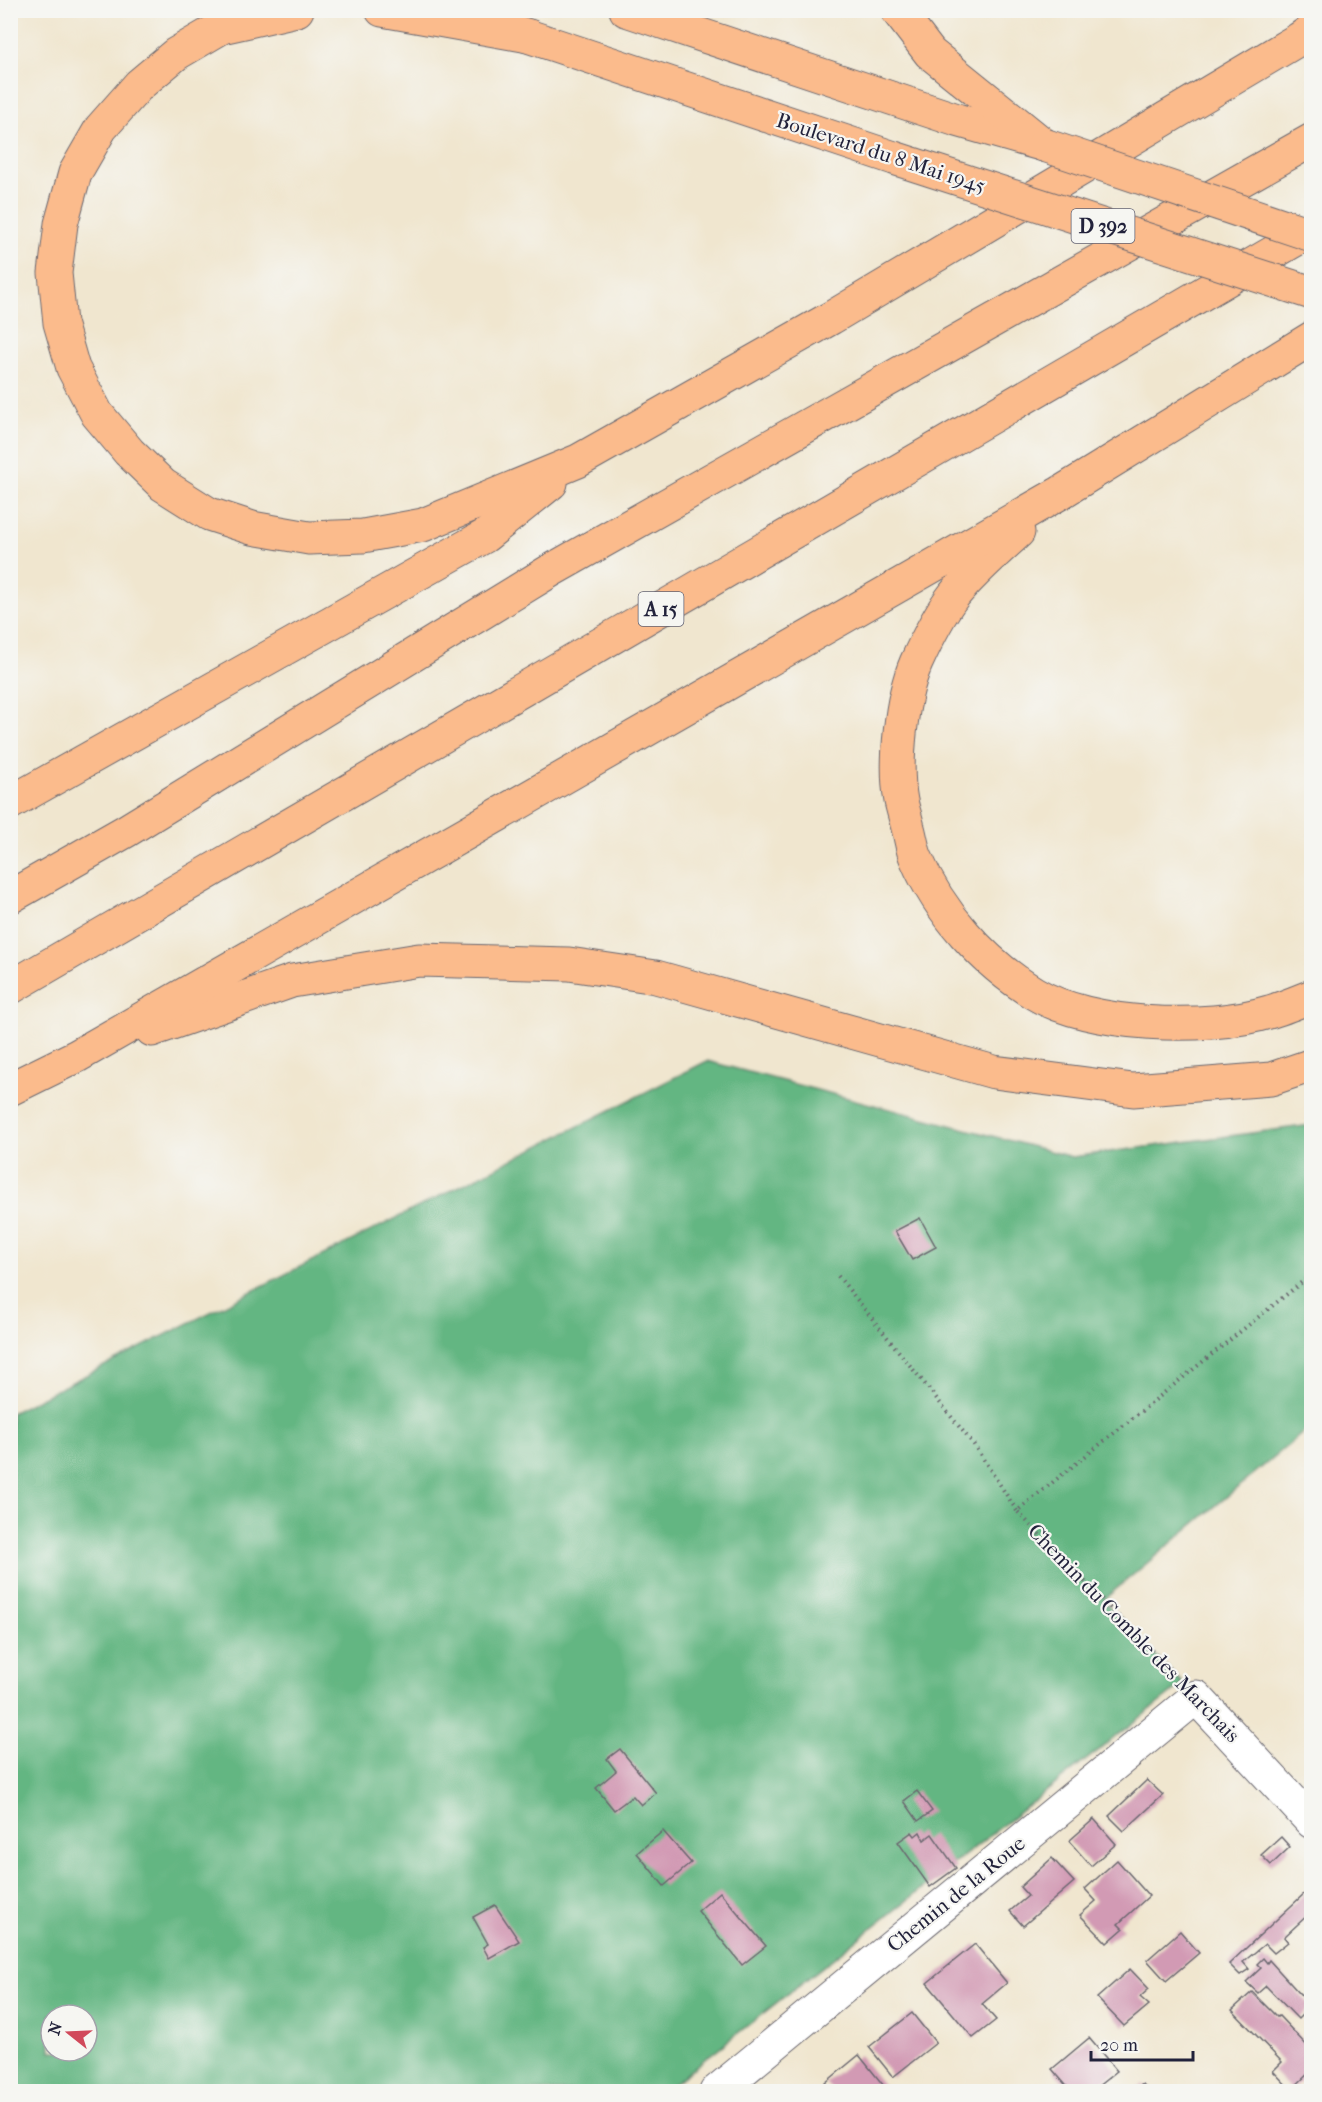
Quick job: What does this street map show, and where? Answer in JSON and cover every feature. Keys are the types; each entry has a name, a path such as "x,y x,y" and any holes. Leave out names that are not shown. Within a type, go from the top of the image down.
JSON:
{"main road":[{"path":"297,10 222,27 176,54 139,86 101,128 75,173 61,224 55,273 60,323 73,368 97,414 129,452 164,485 209,514 252,528 309,538 363,536 423,525 578,461 831,318 1307,34"},
{"path":"382,10 529,36"},
{"name":"Boulevard du 8 Mai 1945","path":"451,10 894,158 1311,293"},
{"path":"626,10 957,120 1044,145 1311,236"},
{"path":"897,10 930,53 1044,145"},
{"path":"10,897 136,825 550,571 1311,140"},
{"name":"A 15","path":"10,988 1311,230"},
{"path":"10,1089 76,1056 1060,493 1311,338"},
{"path":"10,803 485,536 578,461"},
{"path":"1060,493 975,572 953,597 916,664 905,702 898,764 901,800 916,858 948,916 988,959 1035,993 1070,1008 1104,1016 1156,1023 1210,1023 1268,1013 1311,996"},
{"path":"76,1056 292,981 419,960 569,964 656,977 994,1072 1133,1090 1271,1079 1311,1065"}],"street":[{"name":"Chemin du Comble des Marchais","path":"1196,1697 1311,1822"},
{"name":"Chemin de la Roue","path":"716,2091 1196,1697"}],"path":[{"name":"Chemin du Comble des Marchais","path":"1196,1697 1017,1510 1311,1274"},
{"path":"838,1276 974,1446 1017,1510"}],"green space":[{"path":"707,1061 1072,1157 1311,1125 1311,1426 1103,1600 1183,1684 664,2091 11,2092 11,1413"}],"building":[{"path":"920,1218 936,1247 912,1260 895,1231"},
{"path":"620,1749 656,1793 641,1805 633,1796 614,1810 596,1788 616,1771 607,1759"},
{"path":"1147,1780 1163,1795 1124,1831 1109,1816"},
{"path":"917,1791 932,1811 918,1821 904,1801"},
{"path":"1094,1819 1116,1844 1091,1866 1069,1841"},
{"path":"663,1831 691,1863 664,1886 637,1853"},
{"path":"912,1832 915,1836 920,1832 924,1840 932,1834 956,1868 930,1887 898,1842"},
{"path":"1281,1837 1290,1847 1271,1865 1261,1855"},
{"path":"1052,1858 1074,1882 1023,1926 1010,1911 1028,1896 1020,1887"},
{"path":"1117,1860 1149,1896 1118,1924 1123,1929 1107,1943 1080,1915 1096,1901 1085,1889"},
{"path":"720,1892 766,1946 742,1965 698,1911"},
{"path":"1306,1892 1311,1897 1311,1912 1284,1937 1288,1942 1274,1953 1265,1944 1243,1962 1249,1969 1240,1975 1229,1964"},
{"path":"495,1905 519,1941 489,1958 483,1947 488,1944 473,1917"},
{"path":"1180,1931 1199,1953 1166,1981 1147,1960"},
{"path":"975,1944 1007,1983 982,2004 996,2020 973,2038 927,1983"},
{"path":"1263,1958 1267,1963 1269,1960 1311,2006 1298,2019 1266,1986 1258,1993 1246,1982 1261,1968 1257,1964"},
{"path":"1130,1969 1149,1989 1140,1997 1149,2005 1124,2026 1097,1998"},
{"path":"1252,1992 1277,2017 1279,2016 1311,2050 1311,2071 1291,2090 1273,2071 1282,2062 1232,2010"},
{"path":"912,2013 936,2043 893,2077 869,2047"},
{"path":"1089,2038 1117,2071 1092,2091 1071,2091 1052,2069"},
{"path":"859,2055 888,2091 833,2091 825,2083"},
{"path":"1143,2084 1149,2091 1132,2091"}]}
